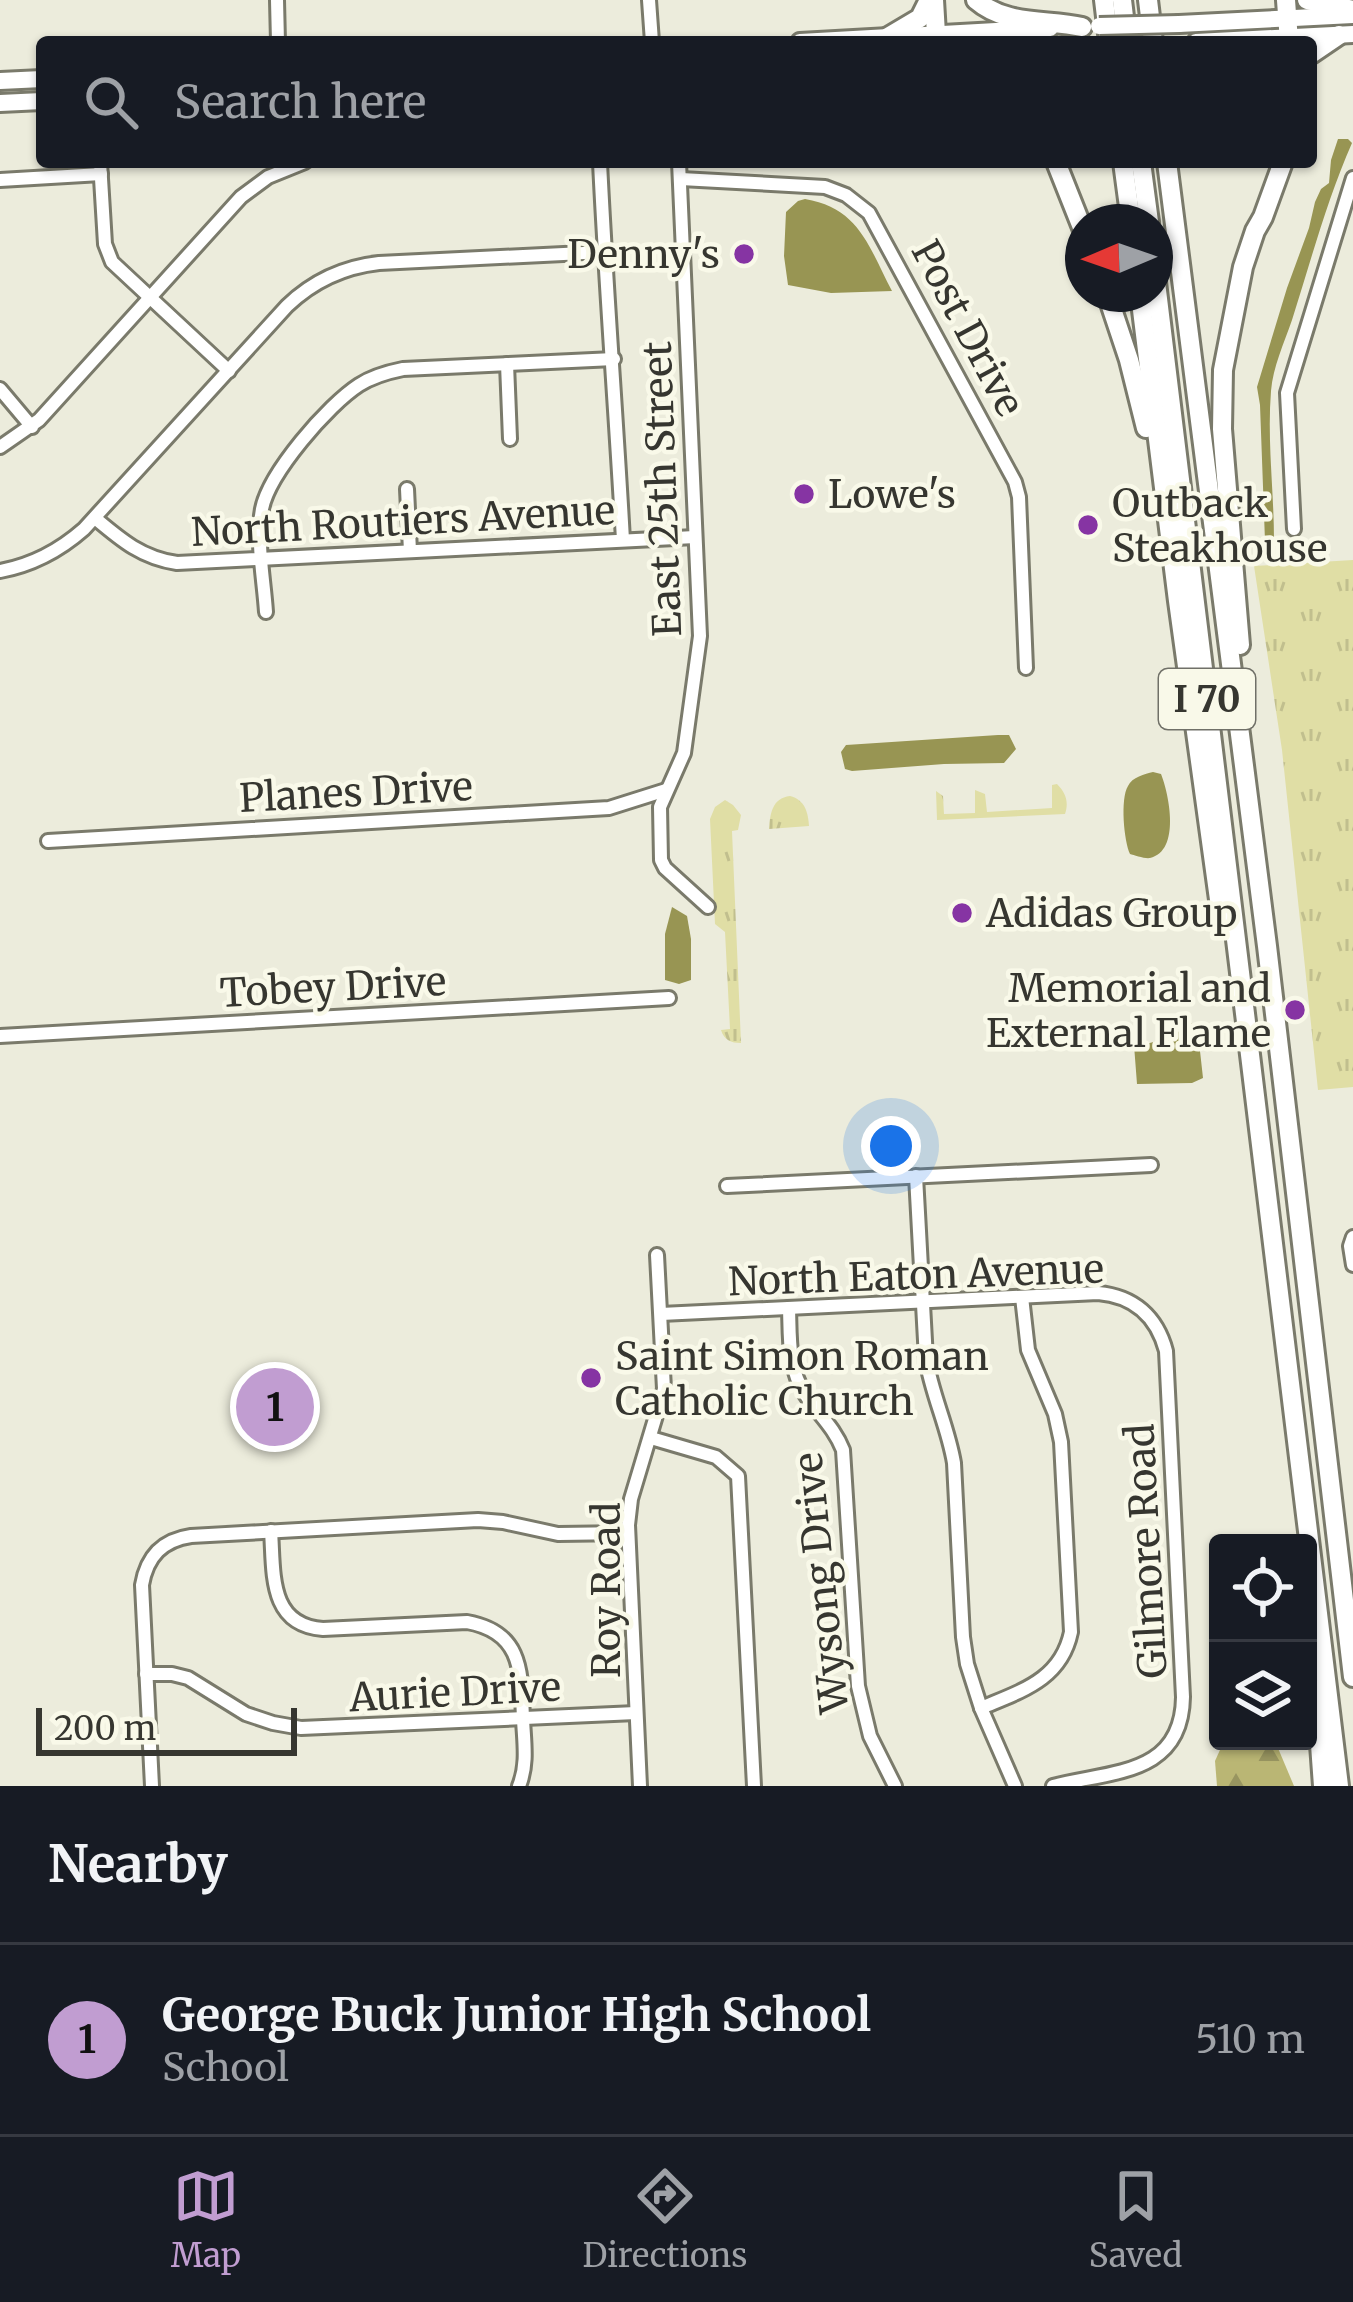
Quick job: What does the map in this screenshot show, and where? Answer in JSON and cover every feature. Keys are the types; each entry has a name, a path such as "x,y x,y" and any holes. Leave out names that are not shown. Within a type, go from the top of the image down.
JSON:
{"highway":[{"path":"890,36 920,18 932,0"},
{"path":"932,0 937,36"},
{"path":"976,0 999,15 1096,32 1104,0"},
{"path":"1122,0 1126,36"},
{"path":"1148,0 1152,36"},
{"path":"1307,0 1353,13"},
{"path":"1317,51 1346,34"},
{"path":"1058,168 1073,204"},
{"path":"1124,168 1129,204"},
{"path":"1143,168 1147,204"},
{"name":"I 70","path":"1168,168 1267,946 1353,1677"},
{"path":"1267,946 1222,401 1238,290 1281,168"},
{"path":"1112,312 1144,418 1178,601"},
{"path":"1142,312 1215,880 1258,1124"},
{"name":"I 70","path":"1160,312 1309,1534"},
{"name":"I 70","path":"1317,1601 1339,1786"},
{"path":"1314,1642 1323,1786"}],"main road":[{"path":"1227,36 1353,13"},
{"path":"990,36 1179,24 1288,24 1346,34"},
{"path":"0,81 36,79"},
{"path":"0,103 36,101"}],"street":[{"path":"277,0 278,36"},
{"path":"649,0 652,36"},
{"path":"0,180 101,168 110,258 119,272 229,371"},
{"path":"0,447 32,427 244,194 289,168"},
{"path":"599,168 622,540"},
{"name":"East 25th Street","path":"680,168 700,643 684,753 660,807 662,862 708,907"},
{"path":"1294,530 1287,393 1353,178"},
{"name":"Post Drive","path":"681,179 825,187 854,200 877,224 1015,482 1026,668"},
{"path":"0,571 52,554 78,535 302,293 326,278 379,263 604,252"},
{"path":"266,613 261,518 267,490 274,476 352,390 399,369 614,359"},
{"path":"507,364 510,439"},
{"path":"0,389 32,427"},
{"path":"407,489 410,551"},
{"name":"North Routiers Avenue","path":"95,518 132,548 161,560 185,562 695,537"},
{"name":"Planes Drive","path":"48,841 609,808 666,790"},
{"name":"Tobey Drive","path":"0,1036 669,998"},
{"path":"727,1186 1151,1165"},
{"path":"916,1176 926,1359 954,1463 965,1657 1015,1786"},
{"path":"1353,1237 1353,1265"},
{"name":"Roy Road","path":"640,1786 628,1533 631,1499 664,1389 657,1255"},
{"name":"North Eaton Avenue","path":"661,1314 1098,1293 1115,1295 1141,1309 1159,1331"},
{"path":"981,1708 1044,1678 1060,1660 1070,1632 1061,1442 1051,1402 1030,1358 1022,1297"},
{"name":"Wysong Drive","path":"789,1308 790,1353 798,1381 833,1427 843,1450 858,1686 870,1736 895,1786"},
{"name":"Gilmore Road","path":"1053,1786 1131,1769 1153,1759 1174,1737 1180,1722 1184,1701 1166,1352 1159,1331"},
{"path":"651,1438 716,1457 738,1476 754,1786"},
{"path":"152,1786 142,1585 158,1549 180,1538 483,1520 558,1534 628,1533"},
{"path":"272,1531 275,1590 284,1609 302,1624 321,1629 463,1622 486,1627 503,1639 516,1655 521,1675 525,1759 519,1786"},
{"name":"Aurie Drive","path":"146,1674 188,1678 246,1714 293,1727 636,1713"}],"green space":[{"path":"1353,560 1353,1087 1318,1090 1282,750 1254,566"},
{"path":"1057,784 1066,798 1065,814 937,820 936,791 943,796 944,814 975,813 975,790 985,794 987,812 1052,808 1052,785"},
{"path":"790,796 805,807 809,826 769,829 776,803"},
{"path":"725,800 741,815 738,830 732,831 741,1043 728,1040 721,1030 730,1029 725,932 715,924 710,819"},
{"path":"1220,1750 1279,1750 1294,1786 1217,1786 1215,1761"}],"shaded area":[{"path":"1338,139 1352,143 1272,382 1274,541 1270,543 1265,541 1257,387 1315,202 1329,183"},
{"path":"805,199 839,211 851,221 892,291 831,293 788,285 786,212"},
{"path":"1009,735 1016,749 1004,763 852,771 845,769 841,752 846,745"},
{"path":"1161,774 1170,821 1166,845 1148,858 1130,854 1124,800 1132,780"},
{"path":"672,907 687,916 691,939 691,980 679,984 665,980 665,934"},
{"path":"1192,1023 1203,1078 1192,1083 1137,1084 1134,1045 1164,1038"}],"place":[{"name":"Denny's","path":"744,254"},
{"name":"Lowe's","path":"804,494"},
{"name":"Outback Steakhouse","path":"1088,525"},
{"name":"Adidas Group","path":"962,913"},
{"name":"Memorial and External Flame","path":"1295,1010"},
{"name":"Saint Simon Roman Catholic Church","path":"591,1378"},
{"name":"George Buck Junior High School","path":"275,1407"}]}
